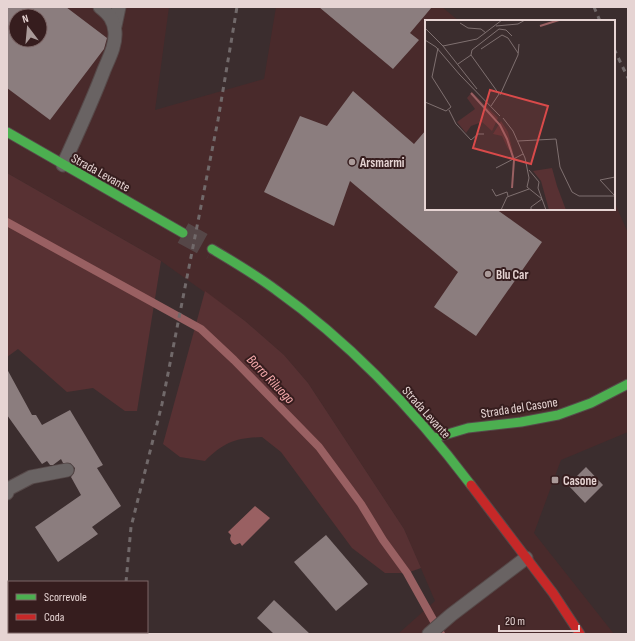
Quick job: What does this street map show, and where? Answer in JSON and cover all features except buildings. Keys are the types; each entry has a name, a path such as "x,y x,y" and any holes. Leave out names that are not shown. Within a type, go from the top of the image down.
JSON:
{"main road":[{"name":"Strada Levante","path":"7,132 183,233"},
{"name":"Strada Levante","path":"212,249 254,274 304,309 358,356 434,438 554,594 580,634"},
{"name":"Strada del Casone","path":"434,438 468,428 527,421 558,415 591,403 628,384"}],"lane":[{"path":"63,165 113,49 116,34 114,26 110,16 100,7"},
{"path":"114,26 119,7"},
{"path":"7,493 8,490 31,477 67,470"},
{"path":"428,634 526,558"}],"shaded area":[{"path":"7,7 169,7 155,110 264,79 276,7 442,7 458,20 425,20 425,210 615,210 615,203 628,233 628,432 561,460 534,533 614,634 398,634 435,601 404,529 308,383 284,355 245,321 161,261 7,173"},
{"path":"7,173 161,261 137,411 125,411 93,388 67,392 18,349 7,357"},
{"path":"205,291 245,321 284,355 308,383 404,529 421,568 407,573 385,573 352,548 281,452 262,437 245,438 231,442 218,449 205,461 180,457 163,444"},
{"path":"255,506 270,518 242,546 240,543 235,545 232,543 230,539 231,535 228,532"}],"waterway":[{"name":"Borro Riluogo","path":"7,222 201,329 234,360 319,447 361,504 383,540 407,573 441,634"}],"tunnel":[{"path":"183,233 212,249"}],"railway":[{"path":"126,581 131,527 162,404 218,120 237,7"},
{"path":"594,7 600,20"},
{"path":"615,51 628,78"}],"traffic: fast":[{"path":"7,132 183,233"},
{"path":"212,249 276,290 331,333 405,405 471,485"},
{"path":"434,438 468,428 521,422 558,415 591,403 628,384"}],"traffic: jam":[{"path":"471,485 553,593 580,634"}],"place":[{"name":"Arsmarmi","path":"352,162"},
{"name":"Blu Car","path":"488,274"},
{"name":"Casone","path":"555,480"}]}
